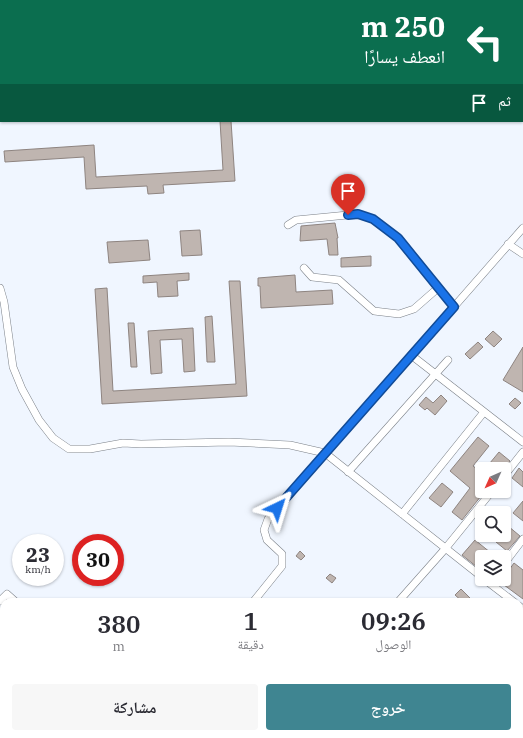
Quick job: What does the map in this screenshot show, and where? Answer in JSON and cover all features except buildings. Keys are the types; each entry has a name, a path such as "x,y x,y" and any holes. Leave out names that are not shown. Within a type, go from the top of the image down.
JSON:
{"street":[{"path":"288,225 296,220 358,214 373,219 398,238 454,307"},
{"path":"256,598 282,566 282,554 267,540 264,530 268,519 523,228"},
{"path":"508,244 523,254"},
{"path":"304,268 312,277 339,280 374,311 400,314 414,309 438,288"},
{"path":"0,288 4,302 13,367 22,389 40,420 53,438 69,449 90,449 123,443 230,442 290,445 325,453 475,571"},
{"path":"411,355 523,442"},
{"path":"348,472 448,360"},
{"path":"402,514 484,412"},
{"path":"511,467 523,452"},
{"path":"402,598 445,549 486,498"},
{"path":"511,555 523,539"},
{"path":"494,586 509,598"},
{"path":"3,598 7,594 12,598"}],"route":[{"path":"277,508 454,307 398,238 373,219 358,214 348,215"}]}
